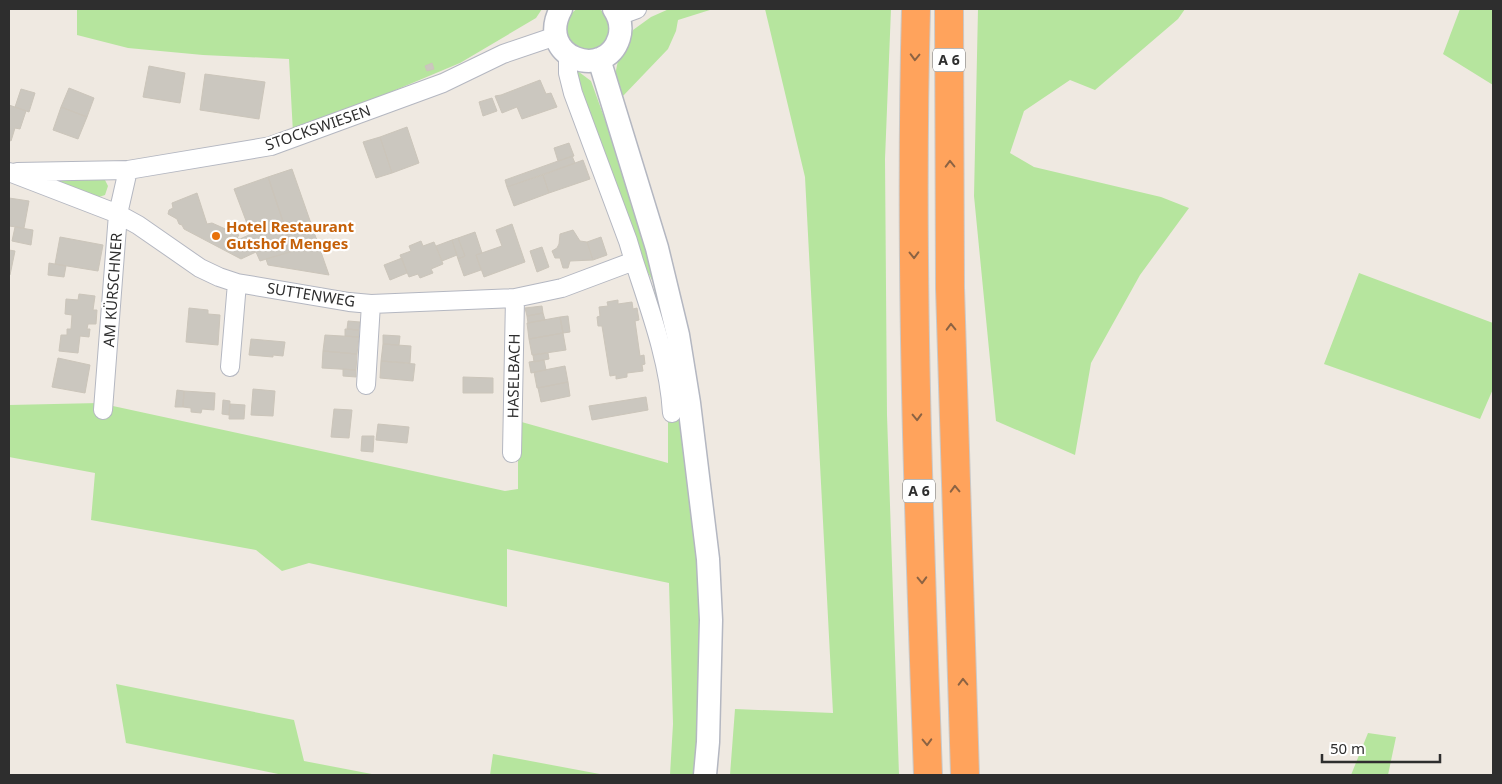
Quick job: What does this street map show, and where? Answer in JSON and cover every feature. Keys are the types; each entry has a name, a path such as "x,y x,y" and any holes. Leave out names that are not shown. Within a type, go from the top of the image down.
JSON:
{"highway":[{"name":"A 6","path":"916,9 913,216 917,421 928,775"},
{"name":"A 6","path":"949,9 950,288 965,775"}],"street":[{"path":"561,9 555,26 556,36 568,64 573,92 628,241 652,316 670,392 672,413"},
{"path":"568,64 579,60 590,61 599,59 610,52 617,43 623,11"},
{"name":"STOCKSWIESEN","path":"9,172 128,170 271,146 443,83 503,54 556,36"},
{"path":"599,59 657,248 678,336 689,403 708,559 710,602 711,642 708,742 705,775"},
{"name":"AM KÜRSCHNER","path":"103,410 118,214 128,170"},
{"name":"SUTTENWEG","path":"9,172 118,214 138,225 200,268 219,277 237,283 349,302 371,304 515,298 562,288 634,261"},
{"path":"230,367 237,283"},
{"name":"HASELBACH","path":"512,453 515,298"},
{"path":"366,385 371,304"}],"green space":[{"path":"588,6 600,10 606,16 610,28 606,40 600,46 588,50 576,46 570,40 566,28 570,16 576,10"},
{"path":"77,9 542,9 536,18 460,63 293,133 289,59 203,55 128,48 77,35"},
{"path":"669,9 713,9 678,20 676,31 668,49 622,97 615,75 619,56 633,30 651,17"},
{"path":"765,9 891,9 885,159 887,415 899,775 730,775 735,709 833,713 805,177"},
{"path":"978,9 1185,9 1178,19 1095,90 1070,80 1024,111 1010,153 1034,167 1161,197 1189,208 1140,275 1091,363 1075,455 996,421 974,196"},
{"path":"1460,9 1493,9 1493,85 1443,54"},
{"path":"575,69 591,81 628,183 669,335 701,580 699,775 670,775 673,724 669,583 507,549 507,607 309,563 282,571 256,550 91,520 95,473 9,457 9,405 99,403 505,491 518,489 518,421 668,463 668,412 662,327 653,282 637,252"},
{"path":"52,180 105,180 108,186 105,195 99,197"},
{"path":"1359,273 1493,323 1493,389 1480,419 1324,364"},
{"path":"116,684 294,720 304,761 377,775 283,775 126,743"},
{"path":"1368,733 1396,737 1388,775 1351,775"},
{"path":"493,754 605,775 490,775"}],"building":[{"path":"432,63 434,69 427,71 425,66"},
{"path":"149,66 185,73 180,103 143,97"},
{"path":"205,74 265,82 259,119 200,110"},
{"path":"540,80 546,94 551,93 557,107 522,119 517,107 502,113 495,96"},
{"path":"69,88 94,98 87,117 61,107"},
{"path":"21,89 35,93 29,112 15,107"},
{"path":"492,98 497,111 483,116 479,102"},
{"path":"9,105 26,111 20,129 15,128 11,141 9,140"},
{"path":"61,107 87,117 78,139 53,130"},
{"path":"407,127 419,163 392,173 380,137"},
{"path":"380,137 392,173 376,178 363,142"},
{"path":"569,143 574,156 558,161 554,148"},
{"path":"572,156 575,163 507,187 505,180"},
{"path":"583,160 590,179 549,193 543,175"},
{"path":"292,169 329,275 268,265 266,259 293,251 268,177"},
{"path":"543,175 549,193 514,206 507,187"},
{"path":"268,177 293,251 260,261 256,252 241,259 184,229 177,219 168,214 169,210 173,208 172,203 197,193 207,224 212,223 239,235 237,238 240,239 251,234 234,189"},
{"path":"9,198 29,201 24,228 9,226"},
{"path":"512,224 525,262 484,277 476,255 502,246 496,230"},
{"path":"15,227 33,230 31,245 12,241"},
{"path":"573,230 580,241 587,242 593,260 570,261 568,268 563,268 560,258 555,258 552,251 559,244 560,234"},
{"path":"475,232 482,253 476,255 481,270 464,276 458,259 465,256 458,238"},
{"path":"60,237 103,245 98,271 55,264"},
{"path":"601,237 607,255 593,260 587,242"},
{"path":"458,238 465,256 458,259 452,240"},
{"path":"452,240 457,255 442,261 436,246"},
{"path":"421,241 423,246 434,242 443,264 431,269 433,273 420,278 418,274 409,277 400,255 411,251 409,246"},
{"path":"542,247 549,267 537,272 530,251"},
{"path":"9,250 15,251 10,275 9,275"},
{"path":"402,258 407,273 390,280 384,265"},
{"path":"49,263 66,266 64,277 48,275"},
{"path":"79,294 95,296 93,310 97,310 96,324 88,324 87,329 90,329 89,337 80,336 78,353 59,351 61,335 67,335 67,329 71,329 72,315 65,314 66,299 78,300"},
{"path":"618,300 618,304 632,302 633,309 637,308 639,320 635,321 640,356 644,355 645,364 642,365 643,371 627,373 627,377 616,379 616,375 610,376 602,326 598,326 597,317 600,316 599,307 608,306 607,302"},
{"path":"542,306 543,313 527,316 525,308"},
{"path":"189,308 208,310 208,314 220,315 218,345 186,342"},
{"path":"543,313 545,320 528,323 527,316"},
{"path":"568,316 570,332 563,333 560,317"},
{"path":"560,317 563,333 529,339 527,323"},
{"path":"348,321 360,322 359,330 347,329"},
{"path":"345,329 359,330 359,337 345,336"},
{"path":"563,333 566,350 532,355 529,339"},
{"path":"325,335 359,337 357,354 323,351"},
{"path":"383,335 400,336 399,345 383,344"},
{"path":"251,339 285,342 283,356 249,355"},
{"path":"383,344 411,346 410,363 381,361"},
{"path":"323,351 357,354 356,370 322,368"},
{"path":"548,353 549,359 534,362 533,355"},
{"path":"58,358 90,365 85,393 52,387"},
{"path":"544,360 546,370 531,373 529,362"},
{"path":"381,361 415,364 413,381 380,378"},
{"path":"565,366 568,382 537,388 534,372"},
{"path":"343,369 356,370 356,377 343,376"},
{"path":"463,377 493,378 493,393 463,393"},
{"path":"568,382 570,396 541,402 538,388"},
{"path":"253,389 275,391 273,416 251,415"},
{"path":"177,390 184,391 183,407 175,407"},
{"path":"184,391 215,393 214,410 202,409 201,413 191,412 191,408 183,407"},
{"path":"646,397 648,410 592,420 589,406"},
{"path":"223,400 230,401 229,415 222,414"},
{"path":"230,404 245,405 244,419 229,419"},
{"path":"334,409 352,410 349,438 331,437"},
{"path":"378,424 409,427 407,443 376,440"},
{"path":"362,436 374,436 373,452 361,451"}],"place":[{"name":"Hotel Restaurant Gutshof Menges","path":"216,236"}]}
